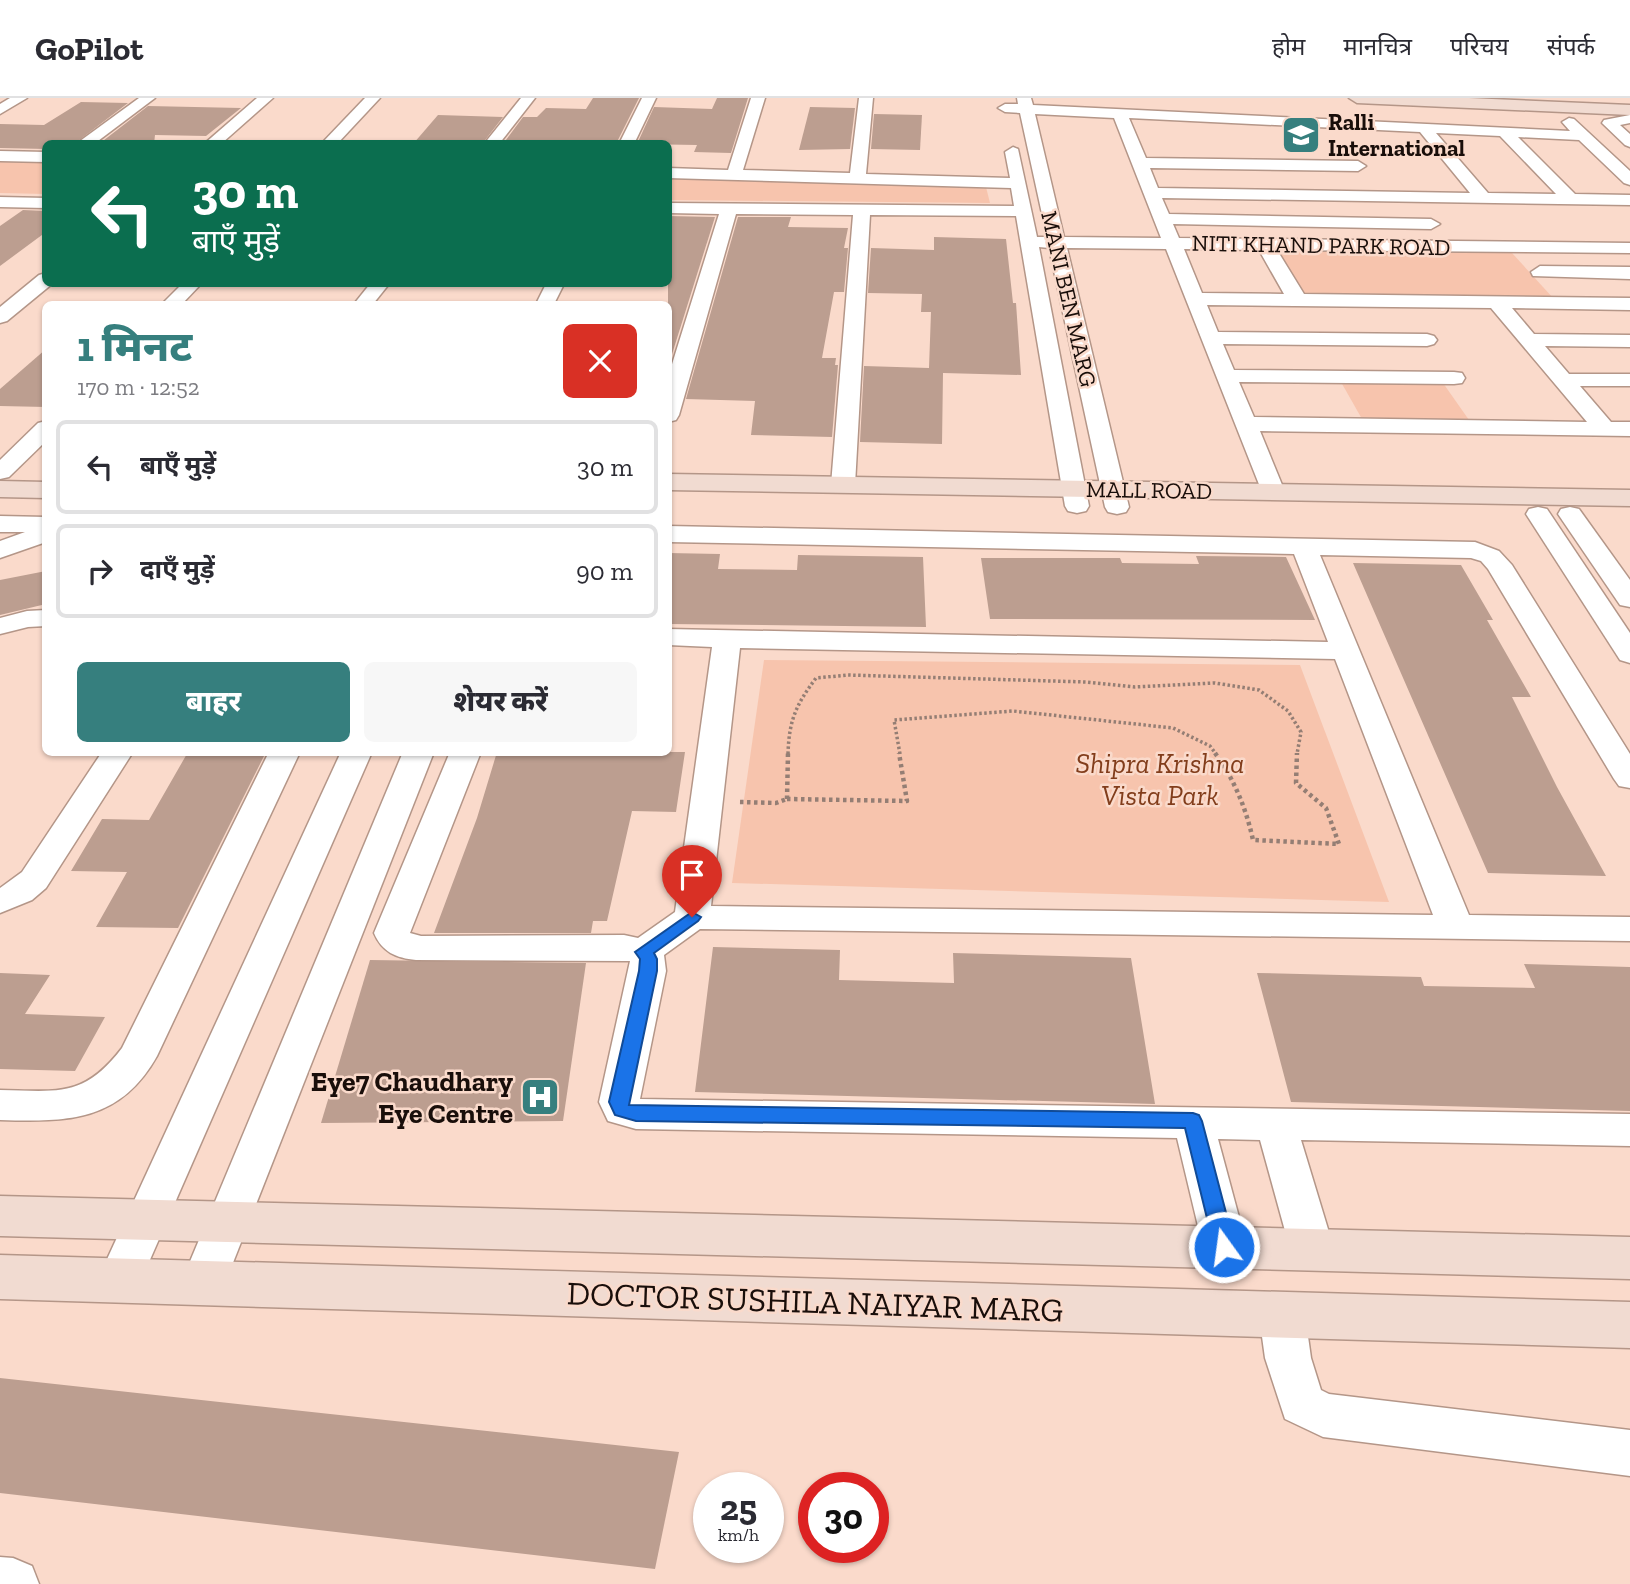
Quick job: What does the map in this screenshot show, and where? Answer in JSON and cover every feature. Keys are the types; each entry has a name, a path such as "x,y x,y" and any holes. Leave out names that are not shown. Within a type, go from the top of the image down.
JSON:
{"street":[{"path":"0,110 20,98"},
{"path":"89,140 148,98"},
{"path":"216,140 266,98"},
{"path":"332,140 373,98"},
{"path":"494,140 528,98"},
{"path":"628,140 649,98"},
{"path":"734,175 758,98"},
{"path":"858,178 866,98"},
{"path":"1357,98 1630,101"},
{"path":"1556,102 1630,110"},
{"path":"1556,102 1585,136 1630,180"},
{"name":"MANI BEN MARG","path":"1076,498 1006,103 1025,103 1115,498"},
{"path":"1025,103 1337,135 1424,128 1585,136"},
{"path":"1323,103 1337,135 1416,246"},
{"path":"1030,242 1172,244 1120,114"},
{"path":"1630,119 1608,123 1630,142"},
{"path":"1424,128 1483,198"},
{"path":"1504,132 1571,200"},
{"path":"0,156 42,157"},
{"path":"1140,163 1358,166"},
{"path":"672,173 1019,183"},
{"path":"1152,193 1630,200"},
{"path":"1541,199 1593,248"},
{"path":"2,204 42,203"},
{"path":"672,208 1024,211"},
{"path":"672,401 729,209"},
{"path":"843,485 862,210"},
{"path":"1162,219 1451,224"},
{"name":"NITI KHAND PARK ROAD","path":"1630,248 1172,244 1195,299 1630,304"},
{"path":"1265,245 1298,301"},
{"path":"1517,247 1571,304"},
{"path":"1540,272 1630,273"},
{"path":"0,317 42,282"},
{"path":"174,301 189,287"},
{"path":"366,301 377,287"},
{"path":"0,295 26,295"},
{"path":"1195,299 1273,492"},
{"path":"1400,302 1489,427"},
{"path":"1497,303 1604,428"},
{"path":"1210,338 1427,340"},
{"path":"1528,340 1630,341"},
{"path":"1226,376 1454,378"},
{"path":"1562,380 1630,380"},
{"path":"1245,424 1630,429"},
{"path":"0,478 42,432"},
{"path":"0,478 41,484"},
{"name":"MALL ROAD","path":"672,482 843,485 1076,498"},
{"path":"2,524 41,484"},
{"name":"MALL ROAD","path":"1115,498 1273,492 1630,498"},
{"name":"MALL ROAD","path":"672,500 1115,498 1630,515"},
{"path":"1538,513 1630,654"},
{"path":"1570,514 1630,599"},
{"path":"2,524 42,525"},
{"path":"0,550 42,534"},
{"path":"672,534 1475,550 1490,556 1499,565 1630,779"},
{"path":"1304,546 1456,927"},
{"path":"0,626 42,618"},
{"path":"672,637 1346,651"},
{"path":"692,917 727,639"},
{"path":"0,902 20,892 34,880 115,756"},
{"path":"0,1105 60,1106 98,1098 124,1077 138,1056 283,756"},
{"path":"119,1281 355,756"},
{"path":"203,1283 417,756"},
{"path":"464,756 392,933 394,939 402,946 421,948 624,947 644,952 648,959 648,971 619,1102 622,1110 636,1114 1630,1130"},
{"path":"644,952 692,917 1630,929"},
{"path":"1193,1121 1224,1247"},
{"path":"1276,1123 1312,1249"},
{"path":"0,1216 1630,1258"},
{"name":"DOCTOR SUSHILA NAIYAR MARG","path":"0,1277 1630,1325"},
{"path":"1282,1315 1288,1358 1302,1404 1323,1415 1630,1453"},
{"path":"0,1583 13,1584"}],"path":[{"path":"707,802 776,803 787,799 907,801 894,720 1013,711 1173,728 1210,746 1228,771 1248,814 1253,840 1339,844 1326,808 1296,783 1295,762 1301,732 1288,712 1259,690 1215,683 1135,687 1012,679 848,675 816,678 796,705 789,736 787,799"}],"green space":[{"path":"0,159 42,160 42,194 0,193"},
{"path":"672,175 985,183 990,203 672,200"},
{"path":"1276,250 1512,253 1554,299 1302,296"},
{"path":"1341,382 1443,383 1469,420 1362,419"},
{"name":"Shipra Krishna Vista Park","path":"764,660 1300,665 1389,902 732,883"}],"building":[{"path":"593,98 639,98 618,140 506,140 523,117 537,117 546,108 586,109"},
{"path":"717,98 748,98 731,153 694,152 697,145 672,145 672,140 639,140 654,107 712,109"},
{"path":"81,102 128,103 79,140 42,140 42,149 0,148 0,124 44,125"},
{"path":"148,106 241,108 206,136 155,135 154,140 104,140"},
{"path":"810,107 855,108 850,149 799,150"},
{"path":"874,114 922,115 920,150 871,149"},
{"path":"438,115 503,117 485,140 416,140"},
{"path":"23,210 42,211 42,235 0,266 0,226"},
{"path":"672,216 715,217 672,354 672,301 668,301 668,287 672,287"},
{"path":"738,217 791,217 788,227 848,228 844,248 848,248 844,292 834,292 822,358 836,358 835,365 838,365 832,437 751,435 755,401 686,399"},
{"path":"934,237 1006,239 1013,303 1016,303 1021,375 943,373 942,444 860,442 864,366 929,368 931,312 921,312 922,294 868,293 871,248 934,250"},
{"path":"42,352 42,407 0,406 0,389"},
{"path":"672,553 720,554 718,569 797,570 798,555 923,557 926,627 672,624"},
{"path":"1196,556 1286,557 1315,620 990,619 981,558 1120,558 1122,563 1199,564"},
{"path":"1353,563 1461,565 1493,620 1487,620 1531,697 1512,697 1606,876 1488,873"},
{"path":"42,572 42,605 0,615 0,580"},
{"path":"672,752 685,752 676,812 632,811 607,921 593,921 591,933 434,933 477,818 496,756 672,756"},
{"path":"186,756 264,756 178,928 96,927 127,872 71,871 102,819 149,820"},
{"path":"713,947 840,950 839,980 954,983 953,953 1131,958 1155,1104 695,1092"},
{"path":"370,960 586,963 563,1121 321,1123"},
{"path":"1524,964 1630,967 1630,1111 1291,1102 1257,973 1421,977 1424,986 1535,988"},
{"path":"0,973 50,975 25,1014 105,1017 75,1071 0,1069"},
{"path":"0,1378 679,1452 655,1569 0,1493"}],"place":[{"name":"Ralli International","path":"1301,135"},
{"name":"Eye7 Chaudhary Eye Centre","path":"540,1097"}],"route":[{"path":"692,917 644,952 648,959 648,971 619,1102 622,1110 636,1114 1193,1121 1224,1247"}]}
